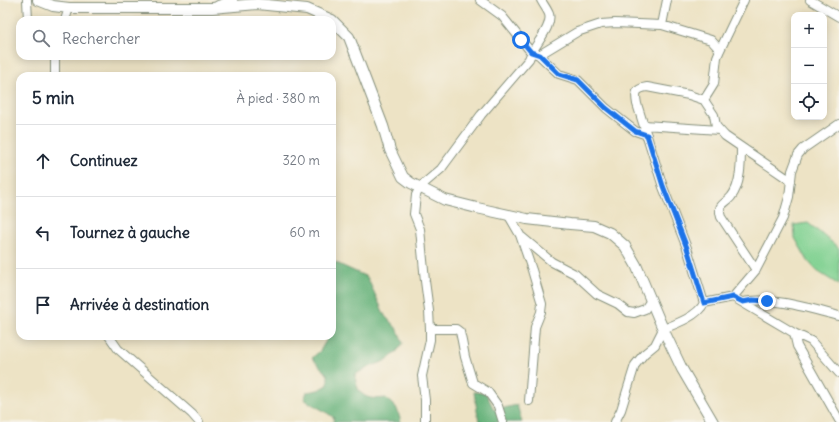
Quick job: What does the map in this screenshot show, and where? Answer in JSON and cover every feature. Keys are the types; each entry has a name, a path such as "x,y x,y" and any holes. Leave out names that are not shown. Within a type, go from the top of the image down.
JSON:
{"main road":[{"path":"38,0 54,6 69,8 212,8 258,4 307,9 323,16"},
{"path":"336,24 350,37 384,126 390,150 403,177 420,188 445,200 509,216 594,226 610,234 625,246 636,265 650,300 682,369 713,422"}],"street":[{"path":"28,0 28,16"},
{"path":"212,8 231,0"},
{"path":"480,0 502,16 531,52 540,55 559,74 578,80 606,108 635,131 647,135"},
{"path":"425,422 425,400 422,376 430,340 430,329 420,229 414,214 416,196 420,188 441,169 480,115 529,59 531,52 549,24 549,15 541,0"},
{"path":"662,25 667,0"},
{"path":"704,100 714,84 717,57 744,0"},
{"path":"810,0 839,17"},
{"path":"66,16 69,8"},
{"path":"540,55 577,32 601,24 634,23 662,25 711,40 720,50"},
{"path":"55,60 55,72"},
{"path":"615,422 621,410 638,360 655,345 663,329 681,322 700,310 704,303 687,248 663,186 636,97 637,91 640,88 647,87 704,100 714,115 716,126 719,130 741,148 791,181"},
{"path":"704,303 733,297 756,270 783,218 792,171 798,155 802,149 839,124"},
{"path":"644,125 719,130"},
{"path":"741,148 740,171 737,182 731,197 721,206 720,211 721,217 756,270"},
{"path":"509,216 520,235 542,304 541,312 535,327 529,401"},
{"path":"520,235 552,262 575,274 597,294 618,304 628,312 634,313 645,309 650,300"},
{"path":"733,297 794,333 811,341 839,373"},
{"path":"743,302 753,300 767,301 808,308 839,316"},
{"path":"430,329 456,329 460,332 465,357 473,383 488,392 498,406 503,422"},
{"path":"794,333 797,346 839,420"},
{"path":"112,340 118,350 192,414 199,422"}],"green space":[{"path":"808,223 839,248 839,285 817,271 808,261 795,238 794,225"},
{"path":"336,263 367,277 385,316 398,330 403,343 397,351 386,360 355,375 358,388 364,396 386,398 397,409 401,422 333,422 334,418 331,415 304,399 307,392 318,390 328,385 328,375 312,358 320,351 326,340 336,340"},
{"path":"474,392 486,393 494,410 517,405 522,422 479,422"}],"route":[{"path":"521,40 531,52 540,55 559,74 578,80 606,108 635,131 647,135 656,167 687,248 704,303 733,297 743,302 753,300 767,301"}]}
